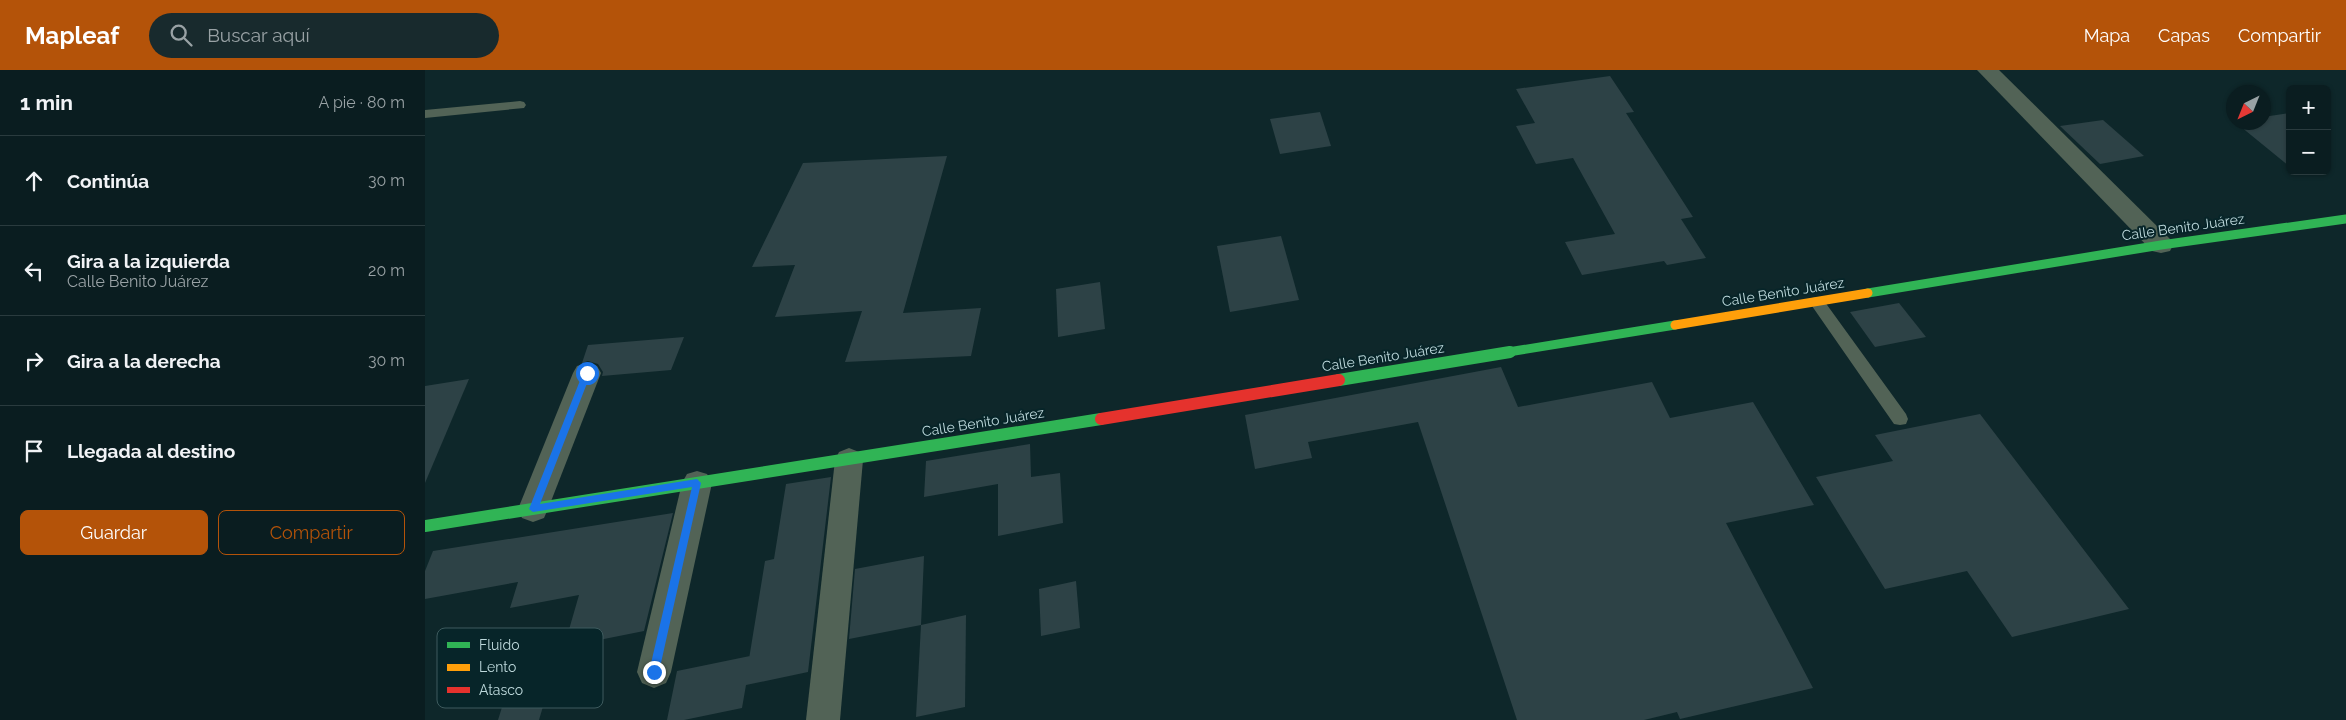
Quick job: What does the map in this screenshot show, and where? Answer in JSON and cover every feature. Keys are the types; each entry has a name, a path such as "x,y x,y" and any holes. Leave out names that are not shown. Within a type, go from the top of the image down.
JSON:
{"street":[{"path":"1987,70 2161,245"},
{"name":"Calle Benito Juárez","path":"425,526 849,460 2161,245 2346,219"},
{"path":"533,509 587,373"},
{"path":"823,720 849,460"},
{"path":"654,672 697,483"}],"lane":[{"path":"425,114 520,105"},
{"path":"1817,302 1900,420"}],"building":[{"path":"1610,76 1634,112 1626,113 1693,217 1681,219 1706,258 1667,265 1664,261 1582,275 1565,242 1615,234 1573,158 1536,164 1516,126 1535,123 1516,89"},
{"path":"1320,112 1331,146 1280,154 1270,119"},
{"path":"2286,114 2286,164 2245,130 2271,130 2271,116"},
{"path":"2103,120 2144,156 2100,164 2060,126"},
{"path":"947,156 903,313 981,308 971,356 845,362 862,311 775,317 795,265 752,267 803,163"},
{"path":"1281,236 1299,300 1230,312 1217,246"},
{"path":"1100,282 1105,329 1058,337 1056,289"},
{"path":"1899,303 1926,337 1875,347 1850,312"},
{"path":"684,337 671,370 602,376 603,372 598,364 588,361 582,363 588,345"},
{"path":"1501,367 1518,407 1652,382 1670,418 1753,402 1814,505 1726,523 1813,688 1680,719 1677,712 1644,720 1517,720 1418,422 1308,442 1312,458 1255,469 1245,415"},
{"path":"469,379 425,483 425,386"},
{"path":"1980,414 2129,609 2012,637 1967,571 1885,589 1816,477 1893,461 1875,435"},
{"path":"1030,444 1031,477 1060,473 1063,523 998,536 998,484 924,497 926,461"},
{"path":"831,477 808,672 746,685 742,708 684,720 667,720 677,671 749,656 765,561 774,559 786,484"},
{"path":"673,513 644,631 603,639 603,628 569,628 579,595 510,608 518,582 425,599 425,571 433,551"},
{"path":"924,556 921,625 849,639 855,569"},
{"path":"1076,581 1080,628 1041,636 1039,589"},
{"path":"966,615 965,707 916,717 921,625"},
{"path":"502,708 543,708 539,720 498,720"}],"traffic: fast":[{"path":"1868,293 2161,245 2346,219"},
{"path":"1339,380 1675,325"},
{"path":"425,526 1101,419"}],"traffic: slow":[{"path":"1675,325 1868,293"}],"traffic: jam":[{"path":"1101,419 1339,380"}],"route":[{"path":"587,373 533,509 697,483 654,672"}]}
